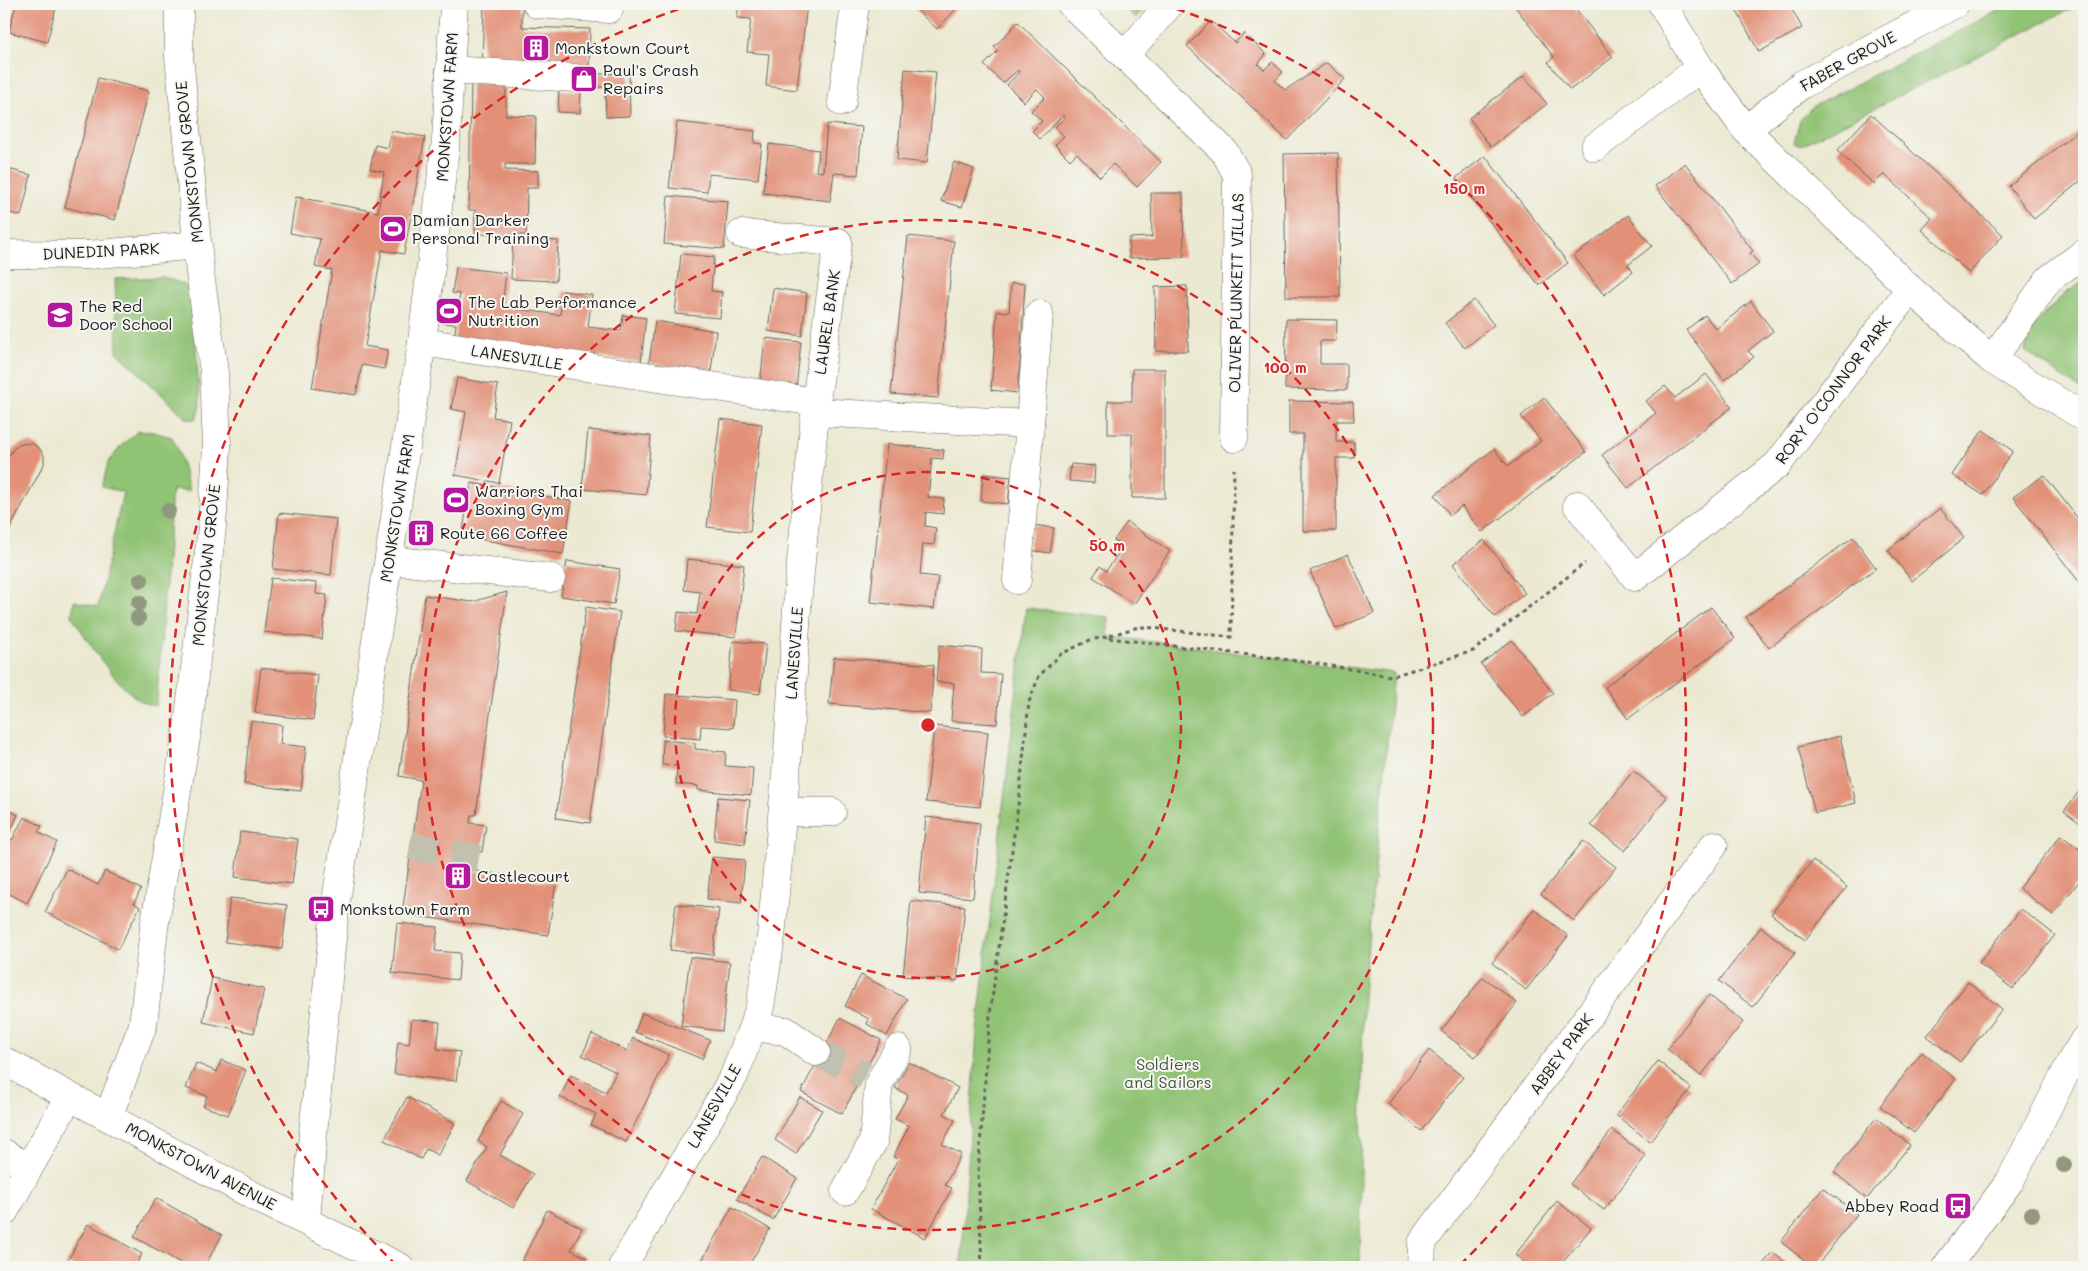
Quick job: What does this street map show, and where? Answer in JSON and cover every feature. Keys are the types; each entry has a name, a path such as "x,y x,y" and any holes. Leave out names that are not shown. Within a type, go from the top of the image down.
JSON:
{"street":[{"name":"MONKSTOWN GROVE","path":"108,1117 143,1025 154,928 188,726 212,527 217,447 214,372 198,245 179,56 179,4"},
{"name":"MONKSTOWN FARM","path":"306,1221 312,1133 335,908 422,342 446,140 454,4"},
{"path":"537,4 609,9"},
{"path":"842,102 855,4"},
{"name":"OLIVER PLUNKETT VILLAS","path":"1071,4 1224,151 1237,174 1234,438"},
{"path":"1125,55 1170,4"},
{"path":"1662,4 1700,68 1746,130 1910,289 1992,360 2084,417"},
{"name":"FABER GROVE","path":"1746,130 1801,85 1956,4"},
{"path":"1595,147 1700,68"},
{"path":"450,70 575,78"},
{"name":"LAUREL BANK","path":"741,234 838,242 816,407"},
{"name":"DUNEDIN PARK","path":"4,254 88,255 198,245"},
{"path":"1992,360 2049,279 2084,253"},
{"name":"RORY O'CONNOR PARK","path":"1577,505 1635,577 1777,465 1910,289"},
{"path":"1018,580 1039,314"},
{"name":"LANESVILLE","path":"422,342 816,407 798,594 783,812 771,937 760,1007 734,1076 622,1267"},
{"path":"816,407 1030,424"},
{"path":"389,560 551,578"},
{"path":"783,812 832,812"},
{"name":"ABBEY PARK","path":"1420,1267 1422,1243 1714,845"},
{"path":"753,1027 786,1031 816,1052"},
{"path":"1946,1267 2010,1181 2084,1040"},
{"path":"845,1191 874,1142 872,1080 898,1049"},
{"name":"MONKSTOWN AVENUE","path":"4,1061 261,1200 400,1267"},
{"path":"4,1212 69,1096"},
{"path":"4,1154 28,1168"}],"path":[{"path":"982,1267 978,1216 978,1173 990,1014 1019,798 1029,702 1039,676 1061,654 1090,640 1144,627 1231,637 1234,438"},
{"path":"1105,637 1288,660 1396,676 1432,666 1472,651 1568,575 1610,545"}],"green space":[{"path":"1121,4 1150,4 1136,18"},
{"path":"2011,4 2080,4 1800,146 1794,143 1800,120 1812,107"},
{"path":"163,277 183,284 192,291 200,405 197,417 192,420 186,418 117,352 115,279"},
{"path":"2084,281 2084,392 2025,351 2032,326 2063,295"},
{"path":"138,431 153,432 172,437 179,452 189,491 172,490 155,706 143,702 120,683 97,655 72,616 74,601 98,607 123,492 102,487 108,463 121,446"},
{"name":"Soldiers and Sailors","path":"1026,608 1109,617 1108,636 1394,673 1363,995 1360,1267 961,1267 977,1031"}],"building":[{"path":"16,4 57,4 47,42 9,32"},
{"name":"Monkstown Court","path":"484,4 522,4 522,27 590,29 589,70 482,66"},
{"path":"739,4 807,4 797,90 766,86 769,54 747,52 751,19 737,18"},
{"path":"917,4 961,4 937,29 913,7"},
{"path":"1513,4 1572,4 1613,57 1570,90 1548,62 1554,57"},
{"path":"1733,4 1789,4 1802,28 1759,52"},
{"path":"1211,21 1235,43 1244,33 1266,54 1258,64 1264,70 1272,62 1283,72 1275,81 1285,90 1327,63 1345,79 1287,140 1187,46"},
{"path":"1018,22 1161,162 1137,187 1113,164 1100,177 1077,153 1070,160 1055,145 1064,136 1055,127 1065,117 1063,115 1040,139 1032,131 1042,121 1031,111 1045,97 1037,89 1024,102 1007,85 1019,72 1018,70 1003,83 984,65 998,51 994,47"},
{"path":"905,69 936,72 927,163 897,160"},
{"path":"629,73 630,116 606,117 605,87 596,87 596,74"},
{"path":"1524,76 1547,104 1491,147 1469,118"},
{"path":"98,78 149,91 115,220 65,207"},
{"path":"471,83 506,83 506,115 536,116 535,164 505,164 505,170 538,171 538,188 527,188 526,235 475,234 475,210 469,210"},
{"path":"559,90 581,91 580,113 558,112"},
{"path":"1871,114 2003,235 1969,273 1922,230 1932,218 1884,174 1874,184 1837,151"},
{"path":"677,122 755,131 754,143 762,144 758,179 709,174 707,192 669,188"},
{"path":"827,124 862,127 858,175 834,173 830,201 763,193 769,144 819,150 816,171 823,172"},
{"path":"2084,126 2084,178 2034,219 2009,186"},
{"path":"391,131 425,137 404,254 382,250 365,346 388,350 384,369 362,365 356,395 312,388 332,270 315,267 320,239 290,233 296,197 378,212 384,172 370,169 375,145 388,148"},
{"path":"1338,153 1340,297 1286,297 1284,154"},
{"path":"1485,156 1568,263 1539,285 1456,178"},
{"path":"954,162 974,169 962,207 941,201"},
{"path":"1685,163 1753,251 1750,253 1759,264 1732,284 1655,186"},
{"path":"4,168 31,175 21,216 4,211"},
{"path":"1151,193 1183,193 1184,257 1129,258 1129,238 1152,237"},
{"path":"668,196 728,201 724,249 664,244"},
{"path":"1628,215 1652,246 1628,265 1633,272 1604,295 1574,256"},
{"path":"908,236 954,241 938,398 891,394"},
{"path":"513,239 558,241 556,281 511,279"},
{"path":"681,254 714,257 711,291 722,292 720,318 675,314"},
{"path":"456,267 506,273 502,307 560,315 563,291 592,295 588,327 621,331 623,315 646,318 641,362 454,342 456,324 442,323 444,303 458,305 460,294 452,293"},
{"path":"1011,283 1025,284 1018,393 991,390 997,311 1009,312"},
{"path":"1187,286 1188,351 1156,351 1155,287"},
{"path":"773,288 807,293 802,336 768,331"},
{"path":"1474,300 1494,325 1465,348 1445,323"},
{"path":"1751,301 1773,331 1748,351 1754,357 1724,380 1686,330 1705,315 1716,329"},
{"path":"1286,319 1337,320 1336,341 1320,341 1320,364 1347,364 1347,390 1285,389"},
{"path":"655,321 716,331 711,372 649,363"},
{"path":"765,338 801,342 796,389 760,385"},
{"path":"1132,369 1165,369 1165,498 1132,498 1132,434 1108,434 1108,401 1132,401"},
{"path":"1706,374 1732,407 1628,488 1602,455 1656,413 1646,401 1665,386 1675,398"},
{"path":"457,378 498,385 493,417 510,420 499,483 455,475 466,412 451,409"},
{"path":"1544,397 1586,452 1482,532 1462,506 1450,515 1435,495 1494,449 1508,466 1541,441 1521,416"},
{"path":"1289,401 1353,402 1354,421 1336,421 1336,442 1354,442 1354,458 1336,458 1336,531 1303,531 1303,434 1289,434"},
{"path":"720,419 762,424 750,532 707,527"},
{"path":"588,430 651,436 646,495 582,489"},
{"path":"1983,430 2013,451 1983,495 1952,475"},
{"path":"31,443 39,448 44,455 44,464 4,540 4,453 9,456 14,448 21,444"},
{"path":"887,444 944,450 943,459 932,458 928,497 944,499 943,514 926,512 925,526 936,528 934,545 923,544 920,575 938,577 934,609 870,602"},
{"path":"1071,464 1095,466 1094,483 1069,481"},
{"path":"983,474 1011,477 1008,504 981,501"},
{"path":"2044,475 2084,526 2084,588 2013,497"},
{"path":"471,483 572,501 563,554 462,536"},
{"path":"1940,508 1964,538 1912,581 1888,550"},
{"path":"279,513 336,519 331,575 273,569"},
{"path":"1127,522 1170,551 1134,604 1093,577 1100,566 1106,571 1123,547 1114,540"},
{"path":"1033,525 1054,528 1050,553 1029,550"},
{"name":"Route 66 Coffee","path":"417,530 425,531 424,537 416,536"},
{"path":"1853,537 1876,568 1769,648 1746,617"},
{"path":"1484,540 1525,593 1495,617 1453,564"},
{"path":"1348,554 1374,613 1336,629 1310,571"},
{"path":"687,559 744,565 736,637 676,631 678,612 697,614 700,592 684,590"},
{"path":"567,561 620,569 614,604 561,596"},
{"path":"271,578 317,583 316,594 327,595 322,639 264,632"},
{"path":"507,592 476,815 471,815 470,823 486,825 482,852 466,850 463,869 556,883 548,935 402,914 421,780 399,776 425,595 472,602"},
{"path":"586,607 620,612 590,823 556,818"},
{"path":"1711,607 1735,638 1628,719 1605,687"},
{"path":"1512,640 1553,693 1523,717 1481,664"},
{"path":"733,641 766,644 760,694 728,690"},
{"path":"939,645 982,649 981,673 1001,674 997,724 951,721 954,683 936,682"},
{"path":"834,657 934,665 930,713 829,704"},
{"path":"261,668 318,675 313,720 255,713"},
{"path":"666,694 735,700 733,728 701,726 700,739 663,736"},
{"path":"251,721 282,725 280,744 306,747 301,791 244,784"},
{"path":"934,726 988,732 980,807 926,802"},
{"path":"1840,736 1856,803 1815,813 1798,747"},
{"path":"663,740 695,743 695,749 726,752 725,766 753,768 751,795 698,790 698,786 676,784 677,766 662,765"},
{"path":"1633,771 1667,797 1625,851 1591,825"},
{"path":"2084,785 2084,826 2064,811"},
{"path":"718,797 750,800 745,844 714,840"},
{"path":"4,807 18,815 7,838 12,840 24,817 42,826 38,832 57,842 27,903 4,891"},
{"path":"926,817 980,823 973,898 919,893"},
{"path":"240,832 298,839 292,884 235,877"},
{"path":"2061,835 2084,853 2084,875 2053,915 2019,888"},
{"path":"1583,841 1616,867 1574,921 1541,894"},
{"path":"712,857 745,860 741,903 707,899"},
{"path":"1813,860 1847,887 1805,940 1771,914"},
{"path":"67,869 98,885 105,871 141,889 134,903 140,907 118,949 45,912"},
{"path":"230,898 287,905 282,949 225,942"},
{"path":"911,901 965,906 957,981 903,976"},
{"path":"676,904 719,909 713,955 670,950"},
{"path":"1534,909 1568,936 1526,990 1492,963"},
{"path":"2021,909 2055,935 2013,989 1979,963"},
{"path":"397,923 438,927 435,951 460,953 458,980 392,973"},
{"path":"1761,927 1795,953 1753,1007 1719,981"},
{"path":"690,957 730,962 722,1031 681,1026"},
{"path":"861,975 907,999 887,1036 867,1024 869,1019 845,1006"},
{"path":"1483,977 1517,1003 1475,1057 1441,1031"},
{"path":"212,978 264,989 254,1033 203,1022"},
{"path":"1968,982 2002,1009 1960,1062 1927,1036"},
{"path":"1709,995 1743,1022 1701,1076 1667,1049"},
{"path":"642,1013 710,1040 702,1059 635,1032"},
{"path":"840,1018 881,1040 842,1114 801,1092"},
{"path":"412,1019 440,1022 437,1049 460,1052 456,1081 394,1074 398,1042 409,1044"},
{"path":"592,1034 627,1051 633,1038 669,1055 626,1142 591,1125 596,1114 560,1097 571,1075 606,1092 612,1081 616,1072 582,1055"},
{"path":"1429,1050 1463,1077 1421,1131 1388,1104"},
{"path":"1922,1052 1956,1079 1914,1133 1880,1106"},
{"path":"221,1060 246,1070 228,1115 203,1106 207,1096 186,1088 196,1063 217,1072"},
{"path":"1658,1061 1691,1088 1650,1142 1616,1115"},
{"path":"909,1062 958,1088 944,1114 955,1120 942,1144 961,1154 945,1185 952,1188 925,1238 871,1209 898,1159 893,1157 909,1126 895,1119 908,1095 895,1088"},
{"path":"407,1097 455,1123 438,1155 426,1149 421,1159 384,1140"},
{"path":"800,1097 822,1110 796,1154 775,1140"},
{"path":"501,1101 523,1114 500,1155 533,1174 513,1208 467,1181 487,1147 478,1141"},
{"path":"1876,1118 1910,1145 1867,1199 1834,1172"},
{"path":"1612,1130 1646,1156 1604,1210 1570,1184"},
{"path":"762,1157 797,1178 773,1220 737,1199"},
{"path":"1823,1188 1857,1214 1816,1267 1813,1267 1781,1242"},
{"path":"156,1198 222,1235 204,1267 188,1267 134,1237"},
{"path":"1557,1201 1591,1228 1559,1267 1531,1267 1515,1255"},
{"path":"732,1207 770,1229 748,1267 706,1267 700,1264"},
{"path":"547,1210 582,1228 571,1250 586,1257 581,1267 519,1267"},
{"path":"88,1224 142,1254 135,1267 74,1267 66,1263"},
{"path":"1772,1252 1791,1267 1761,1267"}],"tunnel":[{"path":"410,846 479,859"},
{"path":"816,1052 865,1076"}],"place":[{"name":"Monkstown Court","path":"536,48"},
{"name":"Paul's Crash Repairs","path":"584,79"},
{"name":"Damian Darker Personal Training","path":"393,229"},
{"name":"The Lab Performance Nutrition","path":"449,311"},
{"name":"The Red Door School","path":"60,315"},
{"name":"Warriors Thai Boxing Gym","path":"456,500"},
{"name":"Route 66 Coffee","path":"421,533"},
{"name":"Castlecourt","path":"458,876"},
{"name":"Monkstown Farm","path":"321,909"},
{"name":"Abbey Road","path":"1958,1206"}]}
